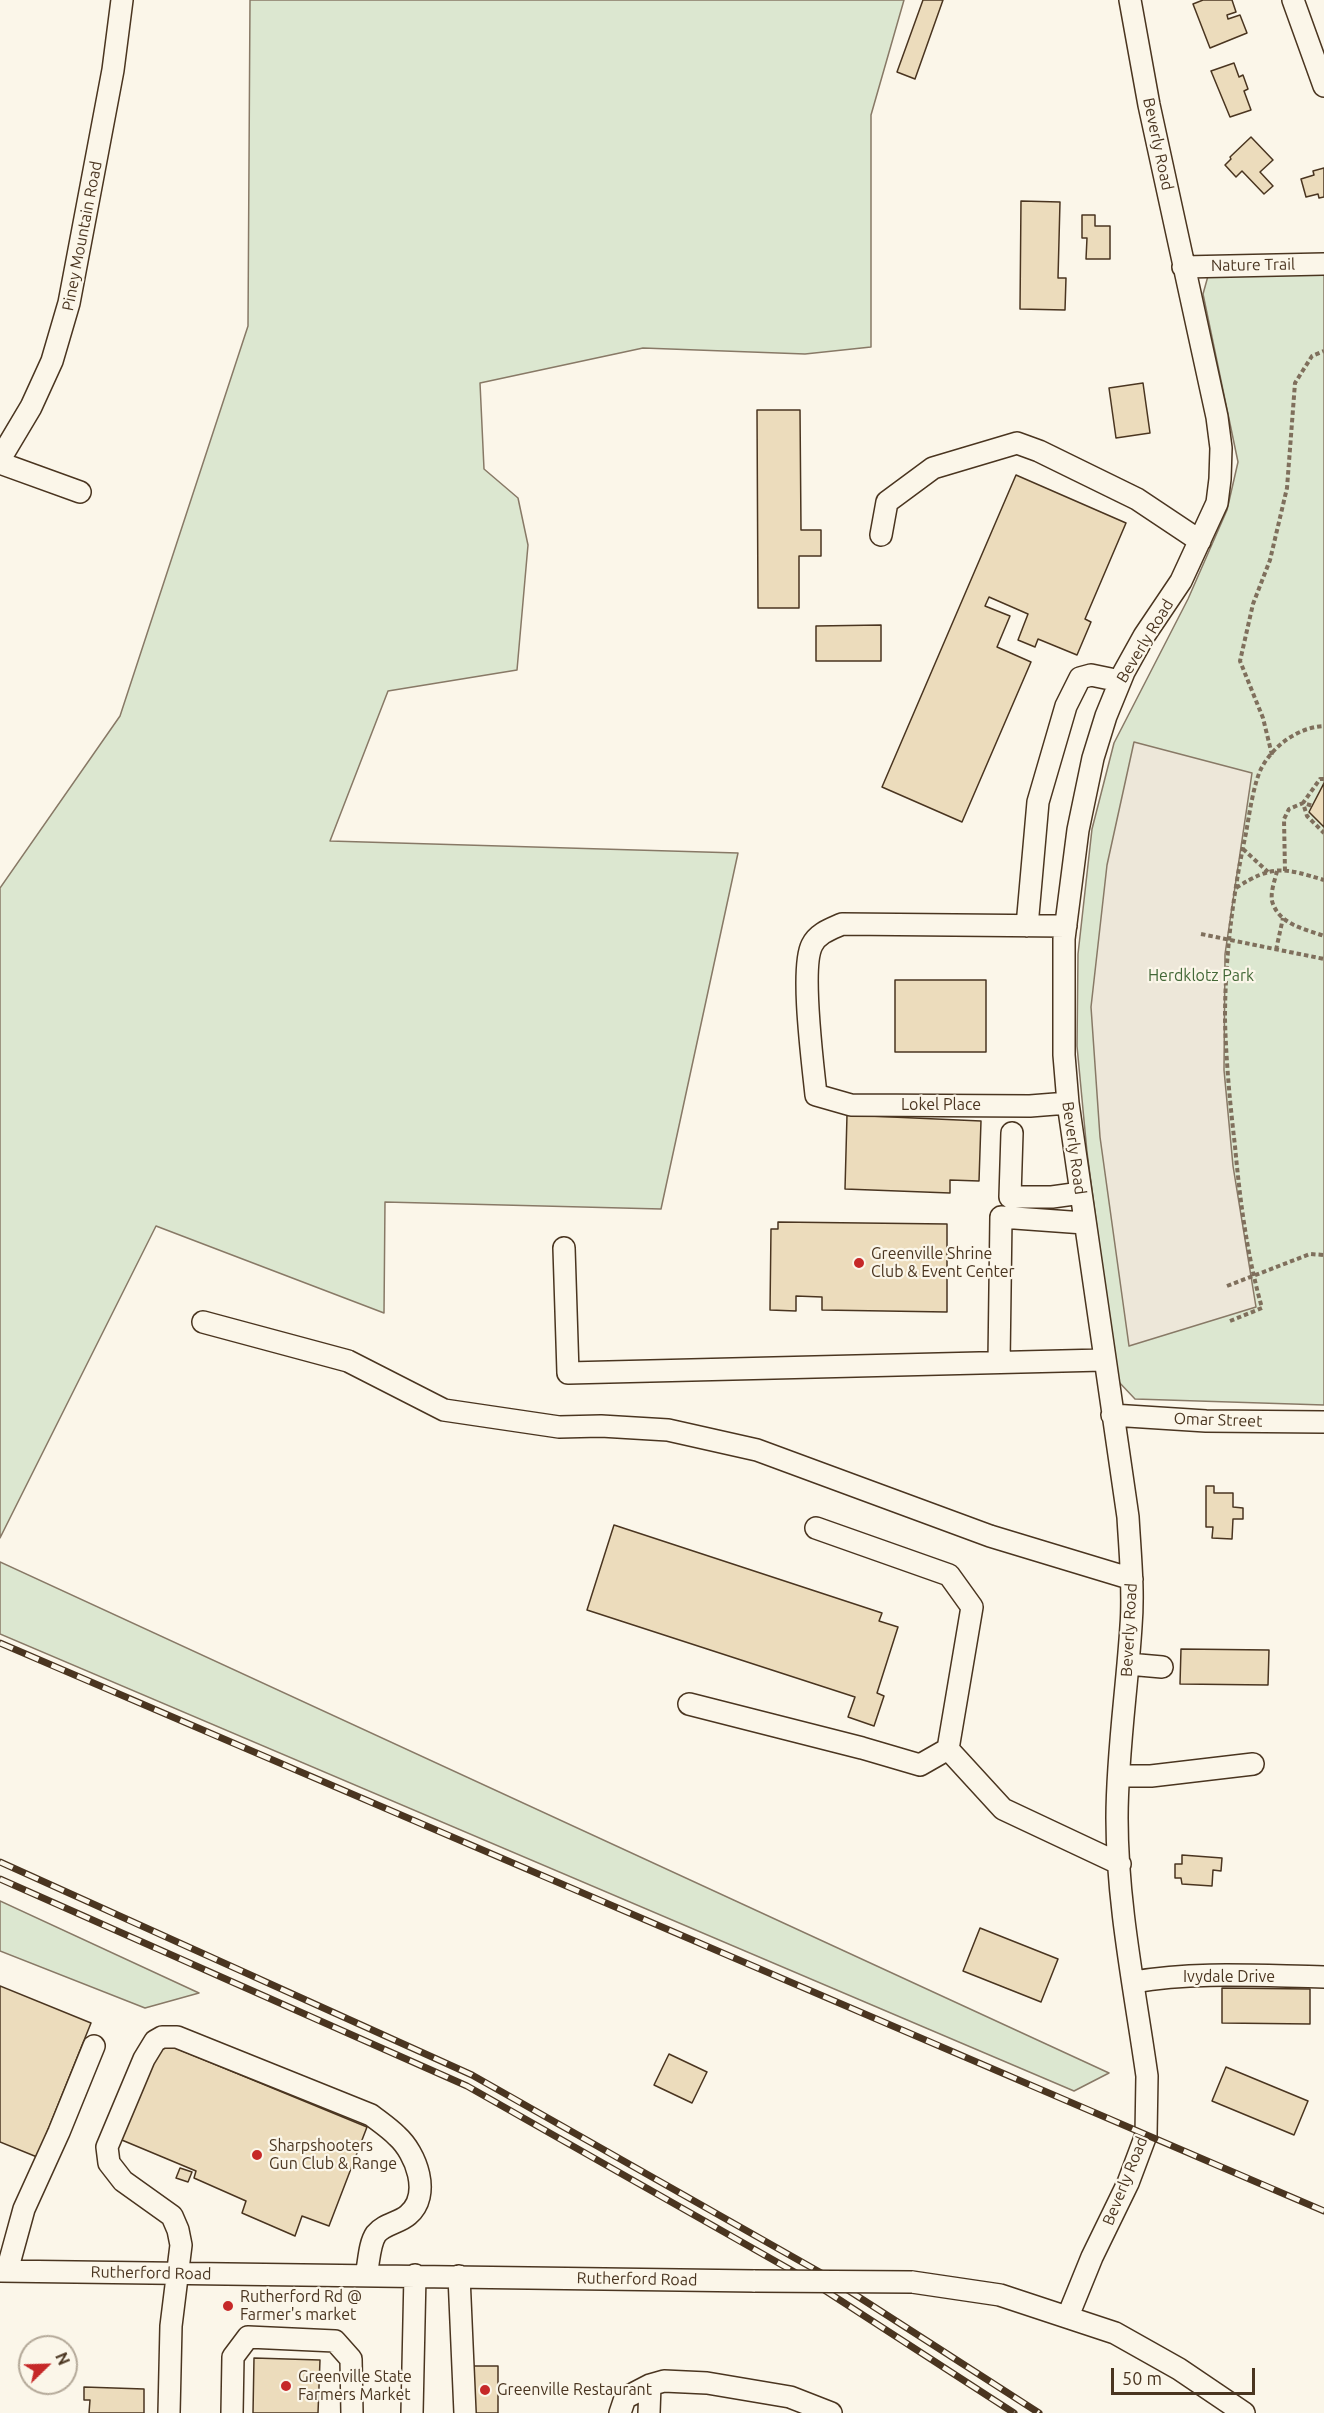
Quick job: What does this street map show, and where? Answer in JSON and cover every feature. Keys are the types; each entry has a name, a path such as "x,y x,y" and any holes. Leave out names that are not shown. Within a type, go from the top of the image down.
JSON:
{"street":[{"name":"Piney Mountain Road","path":"0,461 31,407 52,361 63,326 78,264 113,70 122,0"},
{"name":"Beverly Road","path":"1068,2316 1092,2257 1128,2183 1146,2135 1147,2076 1121,1888 1117,1819 1132,1624 1128,1517 1103,1360 1068,1103 1064,1055 1066,926 1078,830 1093,758 1106,716 1120,681 1144,636 1181,581 1217,503 1221,448 1130,0"},
{"path":"1293,0 1324,86"},
{"name":"Nature Trail","path":"1183,267 1324,264"},
{"path":"881,535 886,502 933,468 1017,443 1039,451 1137,499 1200,541"},
{"path":"0,461 80,492"},
{"path":"1066,926 1027,926 1038,802 1066,706 1080,678 1092,675 1120,681"},
{"name":"Lokel Place","path":"1027,926 842,924 823,933 812,944 807,962 816,1095 851,1105 1030,1106 1068,1103"},
{"path":"1012,1133 1011,1197 1052,1197 1081,1193"},
{"path":"999,1362 1001,1217 1084,1223"},
{"path":"564,1248 568,1372 1103,1360"},
{"path":"203,1322 348,1361 444,1410 559,1427 601,1426 668,1430 757,1450 990,1536 1132,1579"},
{"name":"Omar Street","path":"1112,1414 1206,1421 1324,1422"},
{"path":"816,1528 949,1575 972,1607 948,1749"},
{"path":"1128,1664 1162,1667"},
{"path":"689,1704 920,1765 948,1749"},
{"path":"948,1749 1003,1809 1120,1864"},
{"path":"1119,1776 1151,1776 1253,1764"},
{"name":"Ivydale Drive","path":"1134,1982 1164,1977 1197,1976 1324,1977"},
{"path":"169,2413 171,2326 181,2245 178,2230 172,2216 123,2181 109,2163 107,2147 144,2059 155,2041 162,2037 177,2037 371,2115 399,2137 412,2156 419,2175 420,2193 416,2207 407,2216 379,2231 374,2237 366,2275"},
{"path":"4,2271 24,2209 94,2046"},
{"name":"Rutherford Road","path":"4,2271 912,2282 1000,2295 1114,2333 1179,2369 1244,2413"},
{"path":"412,2413 415,2275"},
{"path":"459,2276 465,2413"},
{"path":"232,2413 233,2357 248,2337 335,2341 351,2359 352,2413"},
{"path":"620,2413 625,2398 650,2385 664,2381 707,2383 790,2397 831,2413"},
{"path":"649,2413 650,2385"}],"path":[{"path":"1272,756 1263,718 1240,661 1253,604 1270,560 1287,488 1295,383 1312,356 1324,351"},
{"path":"1230,1321 1262,1308 1253,1276 1240,1198 1230,1100 1225,1018 1230,940 1242,849 1262,767 1286,738 1316,726 1324,726"},
{"path":"1285,871 1284,819 1289,808 1303,803 1320,779 1324,779"},
{"path":"1303,803 1312,806"},
{"path":"1303,803 1306,816 1324,833"},
{"path":"1242,849 1268,872"},
{"path":"1236,889 1259,873 1277,871 1324,880"},
{"path":"1277,871 1272,903 1287,922 1324,936"},
{"path":"1276,950 1283,918"},
{"path":"1201,934 1324,959"},
{"path":"1227,1286 1310,1254 1324,1255"}],"green space":[{"path":"250,0 904,0 871,115 871,347 805,354 643,348 480,383 484,469 518,498 528,545 517,670 388,691 330,841 738,853 661,1209 385,1202 384,1313 156,1226 0,1538 0,888 120,716 248,326"},
{"name":"Herdklotz Park","path":"1324,273 1324,1405 1135,1399 1117,1380 1087,1152 1077,1046 1078,954 1092,829 1114,743 1188,599 1227,510 1238,462 1203,294 1208,276"},
{"path":"0,1562 1109,2073 1074,2091 0,1634"},
{"path":"0,1901 199,1993 145,2008 0,1951"}],"shaded area":[{"path":"1134,742 1252,773 1225,954 1224,1070 1233,1166 1256,1307 1129,1346 1100,1137 1091,1007 1107,865"}],"building":[{"path":"923,0 943,0 915,79 897,72"},
{"path":"1203,0 1232,0 1236,12 1227,15 1228,19 1240,15 1247,33 1210,48 1193,4"},
{"path":"1234,63 1239,77 1243,75 1248,89 1244,91 1251,110 1230,117 1211,71"},
{"path":"1251,137 1273,160 1260,172 1273,186 1264,194 1242,171 1236,177 1225,165"},
{"path":"1324,168 1324,197 1319,198 1318,194 1306,197 1301,179 1314,175 1313,171"},
{"path":"1021,201 1060,202 1058,278 1066,278 1065,310 1020,309"},
{"path":"1082,215 1095,215 1095,226 1110,226 1110,259 1086,259 1087,238 1082,238"},
{"path":"1143,383 1150,433 1116,438 1109,388"},
{"path":"757,410 800,410 801,530 821,530 821,556 799,556 799,608 758,608"},
{"path":"1016,475 1126,523 1085,619 1091,622 1077,655 1038,639 1035,647 1018,640 1028,614 989,597 985,606 1010,616 997,647 1031,662 962,822 882,787"},
{"path":"881,625 881,661 816,661 816,626"},
{"path":"1324,783 1324,827 1309,812"},
{"path":"895,980 986,980 986,1052 895,1052"},
{"path":"847,1115 981,1121 979,1181 950,1180 950,1193 845,1189"},
{"name":"Greenville Shrine Club & Event Center","path":"778,1222 947,1224 947,1312 822,1310 822,1297 796,1296 796,1311 770,1310 771,1229 778,1229"},
{"path":"1206,1486 1214,1486 1214,1493 1233,1493 1233,1507 1243,1508 1243,1519 1233,1519 1232,1539 1212,1538 1213,1527 1206,1527"},
{"path":"614,1525 882,1613 879,1621 898,1627 877,1693 884,1696 874,1726 848,1717 855,1697 587,1610"},
{"path":"1181,1649 1269,1650 1268,1685 1180,1684"},
{"path":"1182,1855 1222,1858 1221,1871 1213,1870 1212,1886 1182,1884 1181,1878 1175,1878 1175,1864 1182,1864"},
{"path":"980,1928 1058,1959 1041,2002 963,1971"},
{"path":"0,1986 91,2023 37,2157 0,2142"},
{"path":"1222,1988 1310,1989 1310,2024 1222,2023"},
{"name":"Sharpshooters Gun Club & Range","path":"156,2040 367,2127 329,2226 302,2216 295,2236 242,2213 246,2201 194,2178 196,2171 117,2138"},
{"path":"669,2054 707,2072 692,2103 654,2085"},
{"path":"1226,2067 1308,2101 1294,2135 1212,2101"},
{"path":"180,2168 192,2172 188,2182 176,2178"},
{"name":"Greenville State Farmers Market","path":"254,2358 320,2360 318,2413 253,2413"},
{"name":"Greenville Restaurant","path":"472,2366 498,2366 498,2413 472,2413"},
{"path":"84,2387 144,2389 144,2413 89,2413 90,2400 84,2400"}],"railway":[{"path":"0,1643 1324,2211"},
{"path":"0,1862 472,2075 823,2274 1039,2413"},
{"path":"0,1879 467,2086 812,2282 1014,2413"}],"place":[{"name":"Greenville Shrine Club & Event Center","path":"859,1263"},
{"name":"Sharpshooters Gun Club & Range","path":"257,2155"},
{"name":"Rutherford Rd @ Farmer's market","path":"228,2306"},
{"name":"Greenville State Farmers Market","path":"286,2386"},
{"name":"Greenville Restaurant","path":"485,2390"}]}
